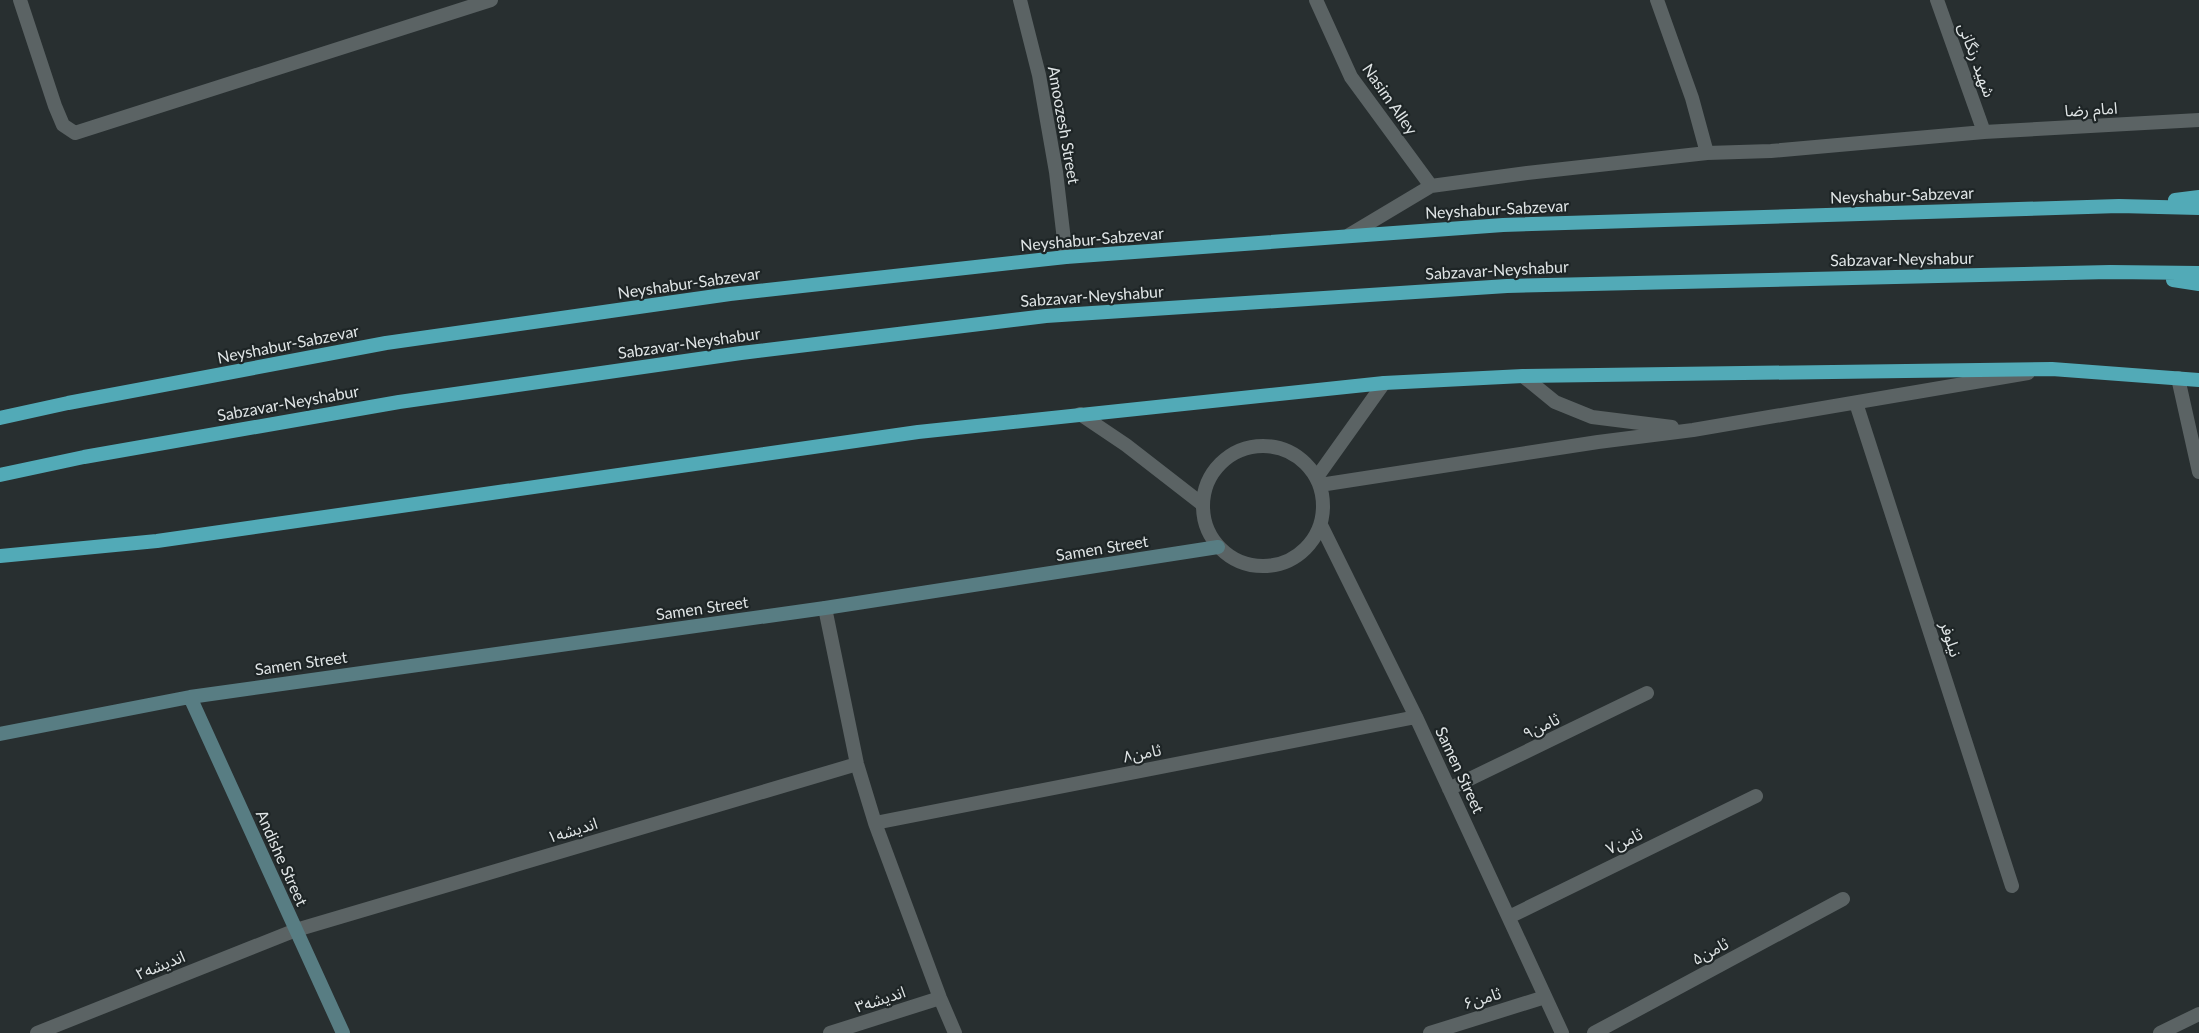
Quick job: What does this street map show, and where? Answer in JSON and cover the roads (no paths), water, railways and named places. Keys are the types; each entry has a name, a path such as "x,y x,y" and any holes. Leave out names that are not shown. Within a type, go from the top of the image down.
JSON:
{"highway":[{"path":"2119,206 2199,197"},
{"name":"Neyshabur-Sabzevar","path":"0,418 68,402 386,343 730,294 1066,257 1350,235 1513,225 2119,206 2199,208"},
{"path":"2110,272 2199,284"},
{"name":"Sabzavar-Neyshabur","path":"0,475 84,457 399,402 741,352 1046,316 1507,286 2110,272 2199,273"},
{"path":"0,556 157,541 918,432 1384,383 1523,376 2052,369 2199,380"}],"main road":[{"name":"Samen Street","path":"0,734 190,697 825,608 1218,547"},
{"name":"Andishe Street","path":"190,697 343,1033"}],"street":[{"path":"20,0 63,125 76,133 491,0"},
{"name":"Amoozesh Street","path":"1020,0 1041,85 1056,172 1066,257"},
{"name":"Nasim Alley","path":"1316,0 1351,78 1431,186"},
{"path":"1657,0 1692,98 1708,152"},
{"name":"شهید رنگانی","path":"1937,0 1984,132"},
{"name":"امام رضا","path":"1431,186 1708,152 1771,151 1984,132 2199,120"},
{"path":"1350,235 1431,186"},
{"path":"1319,481 1694,430 2052,369"},
{"path":"1523,376 1555,402 1592,417 1694,430"},
{"path":"2178,378 2197,454 2199,472"},
{"path":"1319,481 1384,383"},
{"name":"نیلوفر","path":"1856,403 2012,886"},
{"path":"1080,414 1126,445 1202,504"},
{"path":"1265,444 1296,454 1319,481 1324,505 1321,525 1308,546 1287,562 1263,566 1238,562 1218,547 1206,528 1202,504 1211,473 1234,451 1265,444"},
{"name":"Samen Street","path":"1321,525 1450,789 1562,1033"},
{"path":"825,608 857,764 875,823 940,998 955,1033"},
{"name":"ثامن۹","path":"1450,789 1647,693"},
{"name":"ثامن۸","path":"875,823 1416,718"},
{"name":"اندیشه۱","path":"296,930 857,764"},
{"name":"ثامن۷","path":"1508,918 1756,796"},
{"name":"ثامن۵","path":"1594,1033 1843,899"},
{"name":"اندیشه۲","path":"37,1033 296,930"},
{"name":"ثامن۶","path":"1430,1033 1545,997"},
{"name":"اندیشه۳","path":"830,1033 940,998"},
{"path":"2160,1033 2199,1014"}]}
